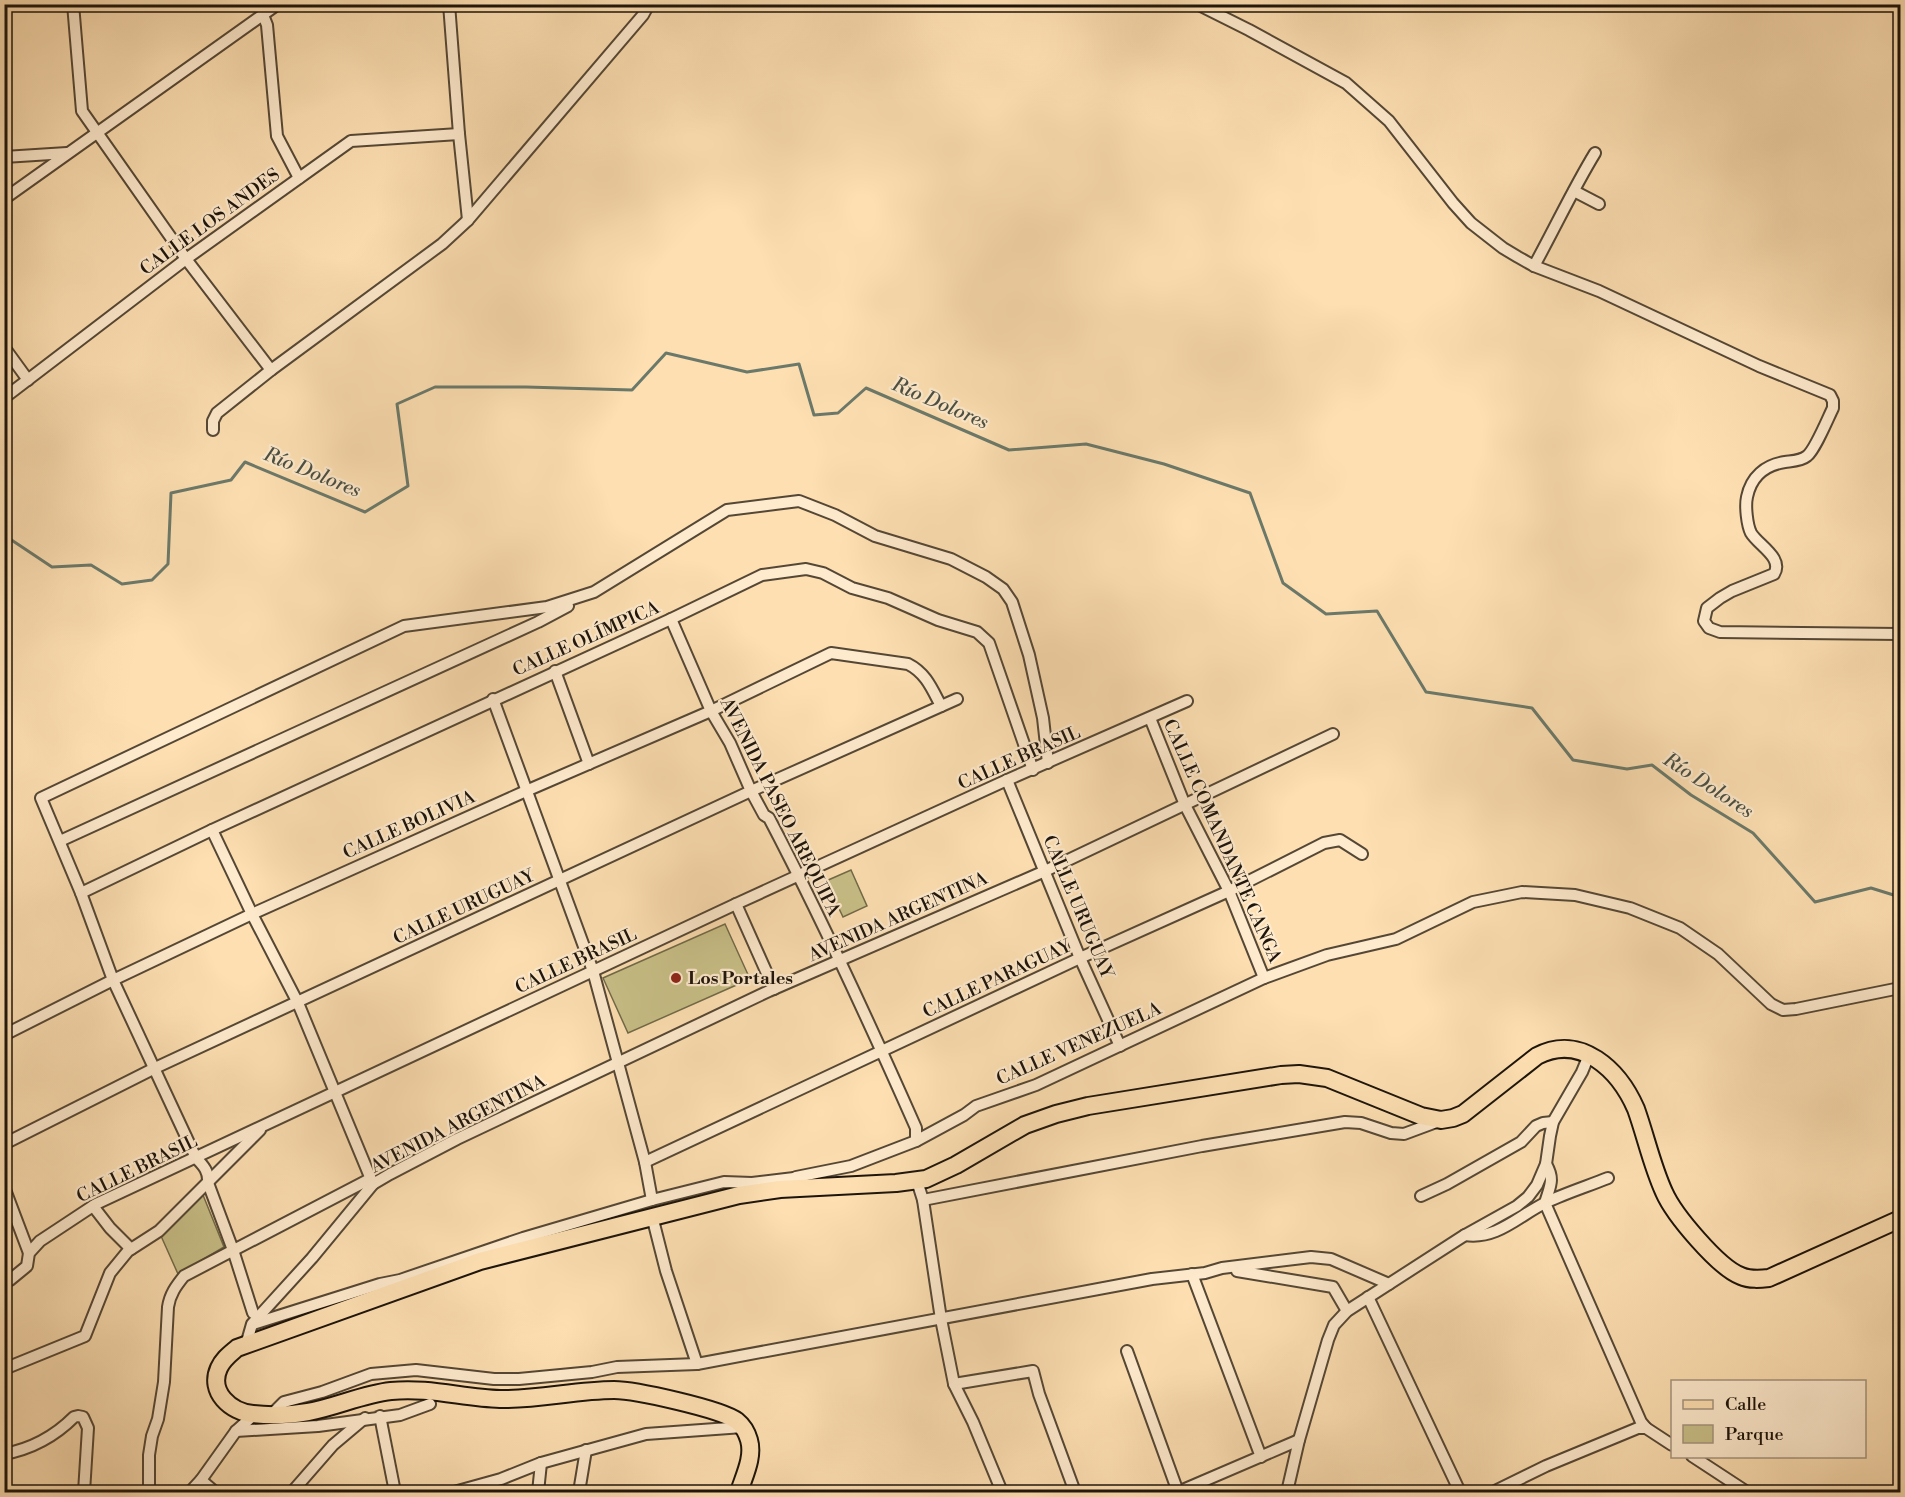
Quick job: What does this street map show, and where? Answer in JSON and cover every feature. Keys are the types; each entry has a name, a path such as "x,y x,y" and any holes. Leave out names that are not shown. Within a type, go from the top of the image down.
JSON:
{"main road":[{"path":"739,1492 750,1457 750,1448 747,1434 739,1422 718,1413 652,1396 615,1390 502,1400 423,1390 391,1391 308,1412 263,1414 235,1410 228,1406 219,1392 216,1381 219,1367 237,1348 480,1261 652,1208 780,1189 917,1181 957,1165 1025,1125 1056,1114 1088,1106 1281,1075 1299,1074 1327,1078 1421,1116 1441,1120 1453,1118 1462,1114 1545,1052 1568,1049 1589,1055 1601,1062 1615,1076 1632,1100 1665,1195 1717,1259 1733,1273 1748,1278 1769,1278 1900,1219"}],"street":[{"path":"73,4 82,111 186,259 271,370"},
{"path":"4,199 278,4"},
{"path":"449,4 468,220"},
{"path":"213,430 213,421 217,413 271,370 442,244 468,220 643,15 649,4"},
{"path":"1197,4 1250,30 1346,83 1389,122 1471,223 1503,248 1534,266 1599,291 1759,366 1830,395 1833,408 1809,454 1800,460 1782,463 1761,471 1746,498 1748,525 1751,532 1773,556 1777,570 1774,574 1720,597 1707,608 1704,621 1709,628 1720,632 1900,634"},
{"path":"263,15 267,25 277,136 299,178"},
{"name":"CALLE LOS ANDES","path":"4,398 186,259 351,141 459,134"},
{"path":"4,158 68,153"},
{"path":"1534,266 1596,153"},
{"path":"1574,191 1599,204"},
{"path":"4,347 28,380"},
{"path":"60,842 538,622 594,591 727,510 799,501 835,515 874,536 951,559 986,577 1003,589 1012,602 1029,655 1043,718 1048,764"},
{"name":"CALLE OLÍMPICA","path":"81,893 762,575 806,569 823,573 852,588 888,598 938,620 977,632 989,642 1033,770"},
{"path":"594,591 547,607 404,626 41,798 81,893 113,980 196,1158 208,1175 208,1183 233,1250 253,1318 400,1280 523,1238 652,1208 724,1182 752,1183 796,1177"},
{"name":"AVENIDA PASEO AREQUIPA","path":"671,619 711,711 730,743 751,791 764,815 769,818 799,876 882,1051 916,1128 916,1141"},
{"name":"CALLE BOLIVIA","path":"4,1035 252,914 711,711 831,653 908,664 925,676 941,706"},
{"path":"555,671 589,764"},
{"path":"493,699 593,970 645,1162 652,1208 666,1271 697,1364"},
{"name":"CALLE URUGUAY","path":"4,1144 155,1068 751,791 957,699"},
{"name":"CALLE BRASIL","path":"4,1283 27,1266 29,1253 40,1240 93,1206 593,970 1007,780 1048,764 1187,701"},
{"name":"CALLE COMANDANTE CANGA","path":"1150,718 1185,805 1228,891 1264,978"},
{"name":"AVENIDA ARGENTINA","path":"246,1345 253,1318 312,1258 372,1181 774,989 1044,870 1333,734"},
{"name":"CALLE URUGUAY","path":"1007,780 1080,958 1120,1046"},
{"path":"149,1492 149,1455 164,1382 165,1331 170,1295 184,1276 372,1181 298,1002 212,830"},
{"name":"CALLE PARAGUAY","path":"645,1162 1333,840 1340,840 1362,854"},
{"name":"CALLE VENEZUELA","path":"780,1189 796,1177 851,1166 916,1141 976,1106 1036,1085 1264,978 1327,955 1396,939 1473,902 1522,892 1575,895 1630,908 1680,928 1718,954 1771,1004 1783,1010 1900,988"},
{"path":"736,904 774,989"},
{"path":"1287,1492 1299,1440 1334,1324 1347,1311 1528,1197 1538,1185 1546,1164 1553,1122 1582,1072 1589,1055"},
{"path":"923,1200 1202,1146 1345,1122 1360,1123 1391,1133 1404,1134 1441,1120"},
{"path":"1421,1196 1521,1142 1536,1126 1553,1122"},
{"path":"4,1369 86,1336 110,1273 132,1249 159,1230 265,1126"},
{"path":"1546,1164 1552,1174 1545,1203 1641,1422 1646,1428 1671,1444"},
{"path":"1465,1235 1478,1237 1516,1222 1545,1203 1608,1178"},
{"path":"917,1181 923,1200 941,1319 954,1384 973,1422 1002,1492"},
{"path":"4,1187 29,1253"},
{"path":"93,1206 110,1228 132,1249"},
{"path":"190,1492 236,1431 284,1402 322,1392 371,1374 416,1370 494,1379 519,1379 592,1372 617,1367 697,1364 1104,1287 1205,1273 1222,1268 1311,1257 1331,1259 1389,1284"},
{"path":"1222,1268 1333,1287 1347,1311"},
{"path":"1192,1274 1261,1457"},
{"path":"1368,1298 1460,1492"},
{"path":"1127,1351 1178,1492 1299,1440"},
{"path":"954,1384 1033,1371 1039,1394 1075,1492"},
{"path":"236,1431 318,1426 400,1415 430,1404"},
{"path":"380,1416 395,1492"},
{"path":"4,1454 16,1452 47,1439 74,1417 83,1417 88,1428 84,1492"},
{"path":"292,1492 333,1445 365,1418"},
{"path":"454,1492 501,1479 542,1463 646,1434 743,1427"},
{"path":"1493,1492 1627,1431 1646,1428"},
{"path":"579,1492 586,1450"},
{"path":"1695,1458 1747,1492"},
{"path":"538,1492 542,1463"},
{"path":"74,1492 77,1490 86,1467"},
{"path":"201,1480 215,1492"}],"green space":[{"path":"851,870 867,906 843,917 826,881"},
{"name":"Los Portales","path":"725,924 750,979 628,1033 603,978"},
{"path":"203,1195 224,1247 178,1274 161,1236"}],"waterway":[{"name":"Río Dolores","path":"4,535 52,567 91,565 122,584 152,580 168,564 171,493 231,480 245,462 365,512 408,486 397,404 435,387 632,390 666,353 747,372 799,364 814,415 838,413 866,388 1009,450 1086,444 1164,464 1250,493 1283,583 1326,614 1377,611 1426,692 1532,708 1573,760 1627,769 1652,765 1691,795 1753,833 1815,902 1871,888 1900,897"}],"place":[{"name":"Los Portales","path":"676,978"}]}
